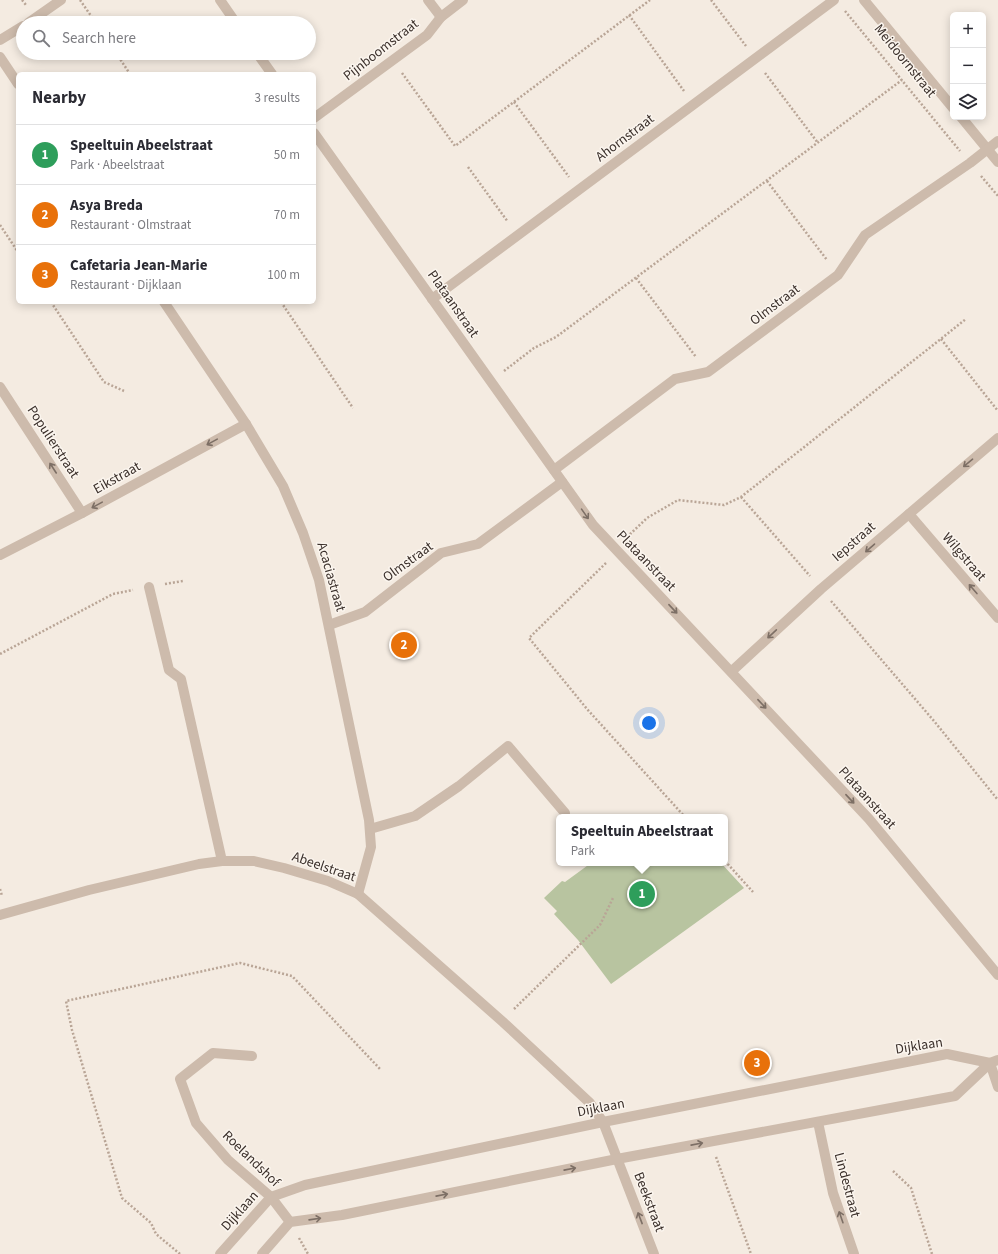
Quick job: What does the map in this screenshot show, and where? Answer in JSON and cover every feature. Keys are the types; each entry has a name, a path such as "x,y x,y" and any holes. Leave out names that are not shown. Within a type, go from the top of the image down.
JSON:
{"street":[{"path":"38,16 61,0"},
{"path":"220,0 231,16"},
{"path":"428,0 440,17"},
{"name":"Pijnboomstraat","path":"316,117 427,35 440,17 463,0"},
{"name":"Meidoornstraat","path":"864,0 950,104"},
{"name":"Ahornstraat","path":"432,299 755,59 838,3"},
{"path":"0,40 16,30"},
{"path":"0,57 16,81"},
{"path":"262,60 271,72"},
{"path":"964,120 998,162"},
{"name":"Plataanstraat","path":"316,136 593,525 732,671 868,819 998,975"},
{"name":"Olmstraat","path":"554,470 675,379 708,372 838,275 865,235 998,141"},
{"name":"Acaciastraat","path":"165,304 246,424 283,486 304,533 319,580 370,829 371,847 358,894"},
{"name":"Populierstraat","path":"0,387 82,513"},
{"name":"Eikstraat","path":"0,555 82,513 246,424"},
{"name":"Iepstraat","path":"732,671 821,589 998,438"},
{"name":"Olmstraat","path":"329,625 365,612 441,553 478,544 562,482"},
{"name":"Wilgstraat","path":"909,514 998,618"},
{"path":"150,587 169,670 181,679 222,860"},
{"path":"370,829 415,816 459,786 508,746 565,813"},
{"name":"Abeelstraat","path":"0,915 89,890 222,860 254,861 328,881 358,894 503,1022 590,1103 604,1122"},
{"name":"Roelandshof","path":"252,1056 213,1053 180,1079 196,1123 228,1160 271,1197 290,1222"},
{"name":"Dijklaan","path":"220,1254 271,1197 305,1185 604,1122 947,1054 994,1061"},
{"path":"994,1061 998,1087"},
{"path":"262,1254 290,1222 342,1215 617,1160 955,1096 994,1061"},
{"name":"Beekstraat","path":"604,1122 617,1160 654,1254"},
{"name":"Lindestraat","path":"818,1122 833,1194 854,1254"}],"path":[{"path":"80,0 91,16"},
{"path":"393,60 455,146 650,0"},
{"path":"711,0 818,143"},
{"name":"Meidoornstraat","path":"838,3 998,196"},
{"path":"629,16 694,105"},
{"path":"121,60 129,72"},
{"path":"490,381 534,348 556,337 902,80"},
{"path":"514,102 579,190"},
{"path":"468,167 517,236"},
{"path":"766,181 838,275"},
{"path":"0,225 16,249"},
{"path":"636,278 708,372"},
{"path":"52,304 104,382 124,391"},
{"path":"282,304 354,408"},
{"path":"682,814 587,709 529,638 647,518 678,500 724,505 742,496 966,319"},
{"path":"941,339 998,411"},
{"path":"742,496 934,721 998,800"},
{"path":"0,654 113,594 183,581"},
{"path":"728,864 753,892"},
{"path":"503,1022 524,998 600,925 613,898"},
{"path":"710,1142 751,1254"},
{"path":"893,1172 910,1188 932,1254"}],"green space":[{"path":"587,866 724,866 744,888 611,984 578,940 554,914 557,911 544,898 562,881 565,882"}],"place":[{"name":"Asya Breda","path":"404,645"},
{"name":"Speeltuin Abeelstraat","path":"642,894"},
{"name":"Cafetaria Jean-Marie","path":"757,1063"}]}
